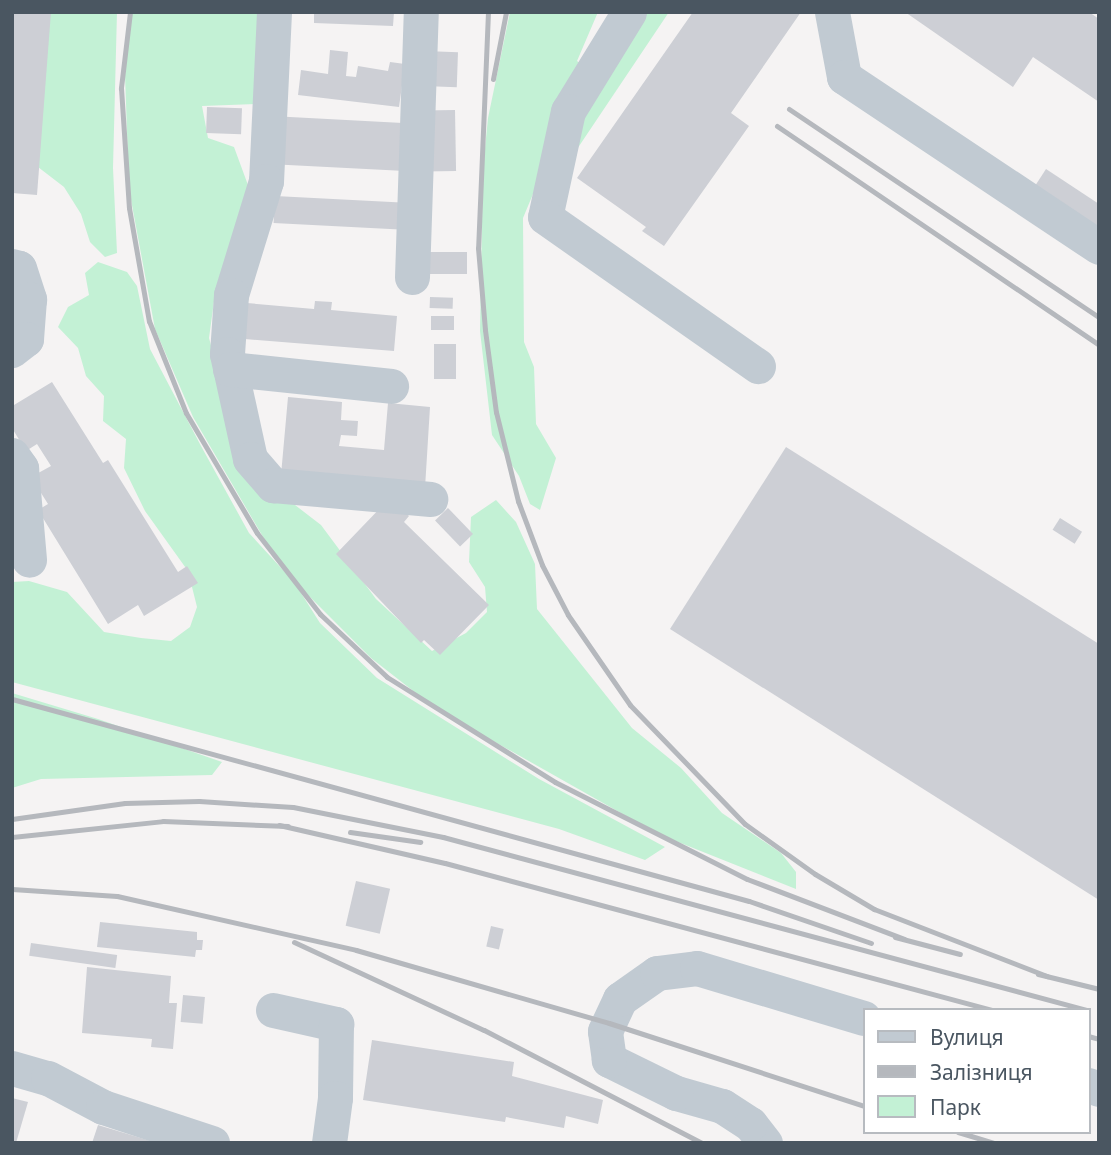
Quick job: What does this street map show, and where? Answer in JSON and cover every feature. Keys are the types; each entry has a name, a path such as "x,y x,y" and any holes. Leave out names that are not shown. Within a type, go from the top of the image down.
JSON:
{"street":[{"path":"274,12 266,181 230,295 230,369 250,458 273,485 430,499"},
{"path":"412,277 421,12"},
{"path":"629,12 568,111 545,217 758,366"},
{"path":"832,12 844,77 1099,247"},
{"path":"12,266 19,268 29,299 26,340 12,350"},
{"path":"230,369 391,386"},
{"path":"12,455 21,468 29,560"},
{"path":"765,1143 750,1124 722,1106 676,1093 609,1060 605,1031 620,999 657,973 697,968 862,1017"},
{"path":"272,1010 336,1024 335,1098 329,1143"},
{"path":"12,1068 48,1078 103,1107 212,1143"}],"green space":[{"path":"41,12 117,12 113,168 117,253 105,257 90,242 81,214 64,187 38,167"},
{"path":"131,12 261,12 258,104 202,106 208,138 234,147 252,196 215,294 209,338 221,382 257,455 295,505 321,525 376,599 432,651 466,633 487,612 485,587 469,562 471,517 496,500 516,522 535,564 537,609 632,728 681,768 722,813 781,853 796,872 796,889 658,834 435,708 371,658 305,592 266,542 193,417 155,329 129,189 125,75"},
{"path":"510,12 598,12 577,61 591,72 638,12 669,12 563,170 533,194 523,218 524,342 534,367 536,424 556,458 540,510 530,504 519,476 492,435 480,331 483,168 488,118"},
{"path":"98,262 127,272 137,286 150,349 201,446 249,533 294,582 320,623 377,678 539,779 665,847 645,860 559,829 12,682 12,582 29,581 67,592 104,632 141,638 171,641 190,627 197,607 188,571 145,511 124,468 126,439 103,421 104,396 86,376 78,348 58,327 68,307 89,295 85,273"},
{"path":"12,693 98,719 222,762 212,775 41,779 12,788"}],"building":[{"path":"12,12 51,12 37,195 12,193"},
{"path":"314,12 394,12 393,26 314,23"},
{"path":"693,12 801,12 731,113 749,126 664,246 642,231 646,227 577,178"},
{"path":"905,12 1089,12 1099,19 1099,102 1033,57 1013,87"},
{"path":"330,50 348,52 346,76 356,77 358,66 388,71 390,62 405,64 399,107 298,95 301,70 328,74"},
{"path":"425,51 458,52 457,87 424,86"},
{"path":"207,107 242,108 241,134 206,133"},
{"path":"455,110 456,171 424,172 423,111"},
{"path":"271,116 403,123 400,171 268,164"},
{"path":"1046,169 1099,204 1099,229 1035,186"},
{"path":"275,196 406,203 404,230 274,223"},
{"path":"427,252 467,252 467,274 427,274"},
{"path":"430,297 453,298 453,309 430,308"},
{"path":"315,301 332,302 331,310 397,316 394,351 245,339 247,303 314,309"},
{"path":"431,316 454,316 454,330 431,330"},
{"path":"434,344 456,344 456,379 434,379"},
{"path":"52,382 103,463 108,460 178,572 187,566 198,583 144,616 138,605 108,624 38,510 48,504 31,477 51,466 37,444 26,451 12,428 12,402 14,405"},
{"path":"288,397 342,402 341,420 358,421 357,436 341,435 339,446 384,450 388,403 430,407 425,488 281,475"},
{"path":"786,447 1099,644 1099,900 670,629"},
{"path":"385,503 396,503 409,516 404,522 489,605 440,655 424,640 421,643 336,554"},
{"path":"448,508 473,534 460,546 435,521"},
{"path":"1060,518 1082,532 1075,544 1053,530"},
{"path":"356,881 390,889 380,934 346,926"},
{"path":"100,922 197,932 197,940 203,940 202,950 196,950 195,957 97,947"},
{"path":"491,926 504,929 499,949 486,946"},
{"path":"31,943 117,955 115,968 29,956"},
{"path":"87,967 171,976 169,1003 177,1003 173,1049 151,1047 152,1039 82,1033"},
{"path":"183,995 205,997 203,1024 181,1022"},
{"path":"372,1040 514,1062 512,1076 603,1100 598,1124 566,1116 564,1128 506,1117 505,1122 363,1100"},
{"path":"12,1098 28,1102 16,1143 12,1143"},
{"path":"98,1125 154,1142 154,1143 92,1143"}],"railway":[{"path":"130,12 121,88 129,208 149,321 186,413 257,533 320,614 387,677 555,782 747,879 904,939"},
{"path":"488,12 478,248 485,330 496,412 518,501 542,565 568,615 630,705 745,824 815,874 874,909 1047,976"},
{"path":"493,79 506,12"},
{"path":"789,109 1099,317"},
{"path":"777,126 1099,345"},
{"path":"12,699 749,901 871,943"},
{"path":"12,819 125,803 199,801 293,807 443,837 1080,1008"},
{"path":"12,837 163,821 288,826"},
{"path":"279,825 445,863 985,1008"},
{"path":"350,832 420,842"},
{"path":"12,889 117,896 356,950 609,1023 862,1105"},
{"path":"895,937 960,954"},
{"path":"294,942 484,1030 702,1143"},
{"path":"1038,974 1099,989"},
{"path":"1090,1037 1099,1039"},
{"path":"965,1134 995,1143"}]}
